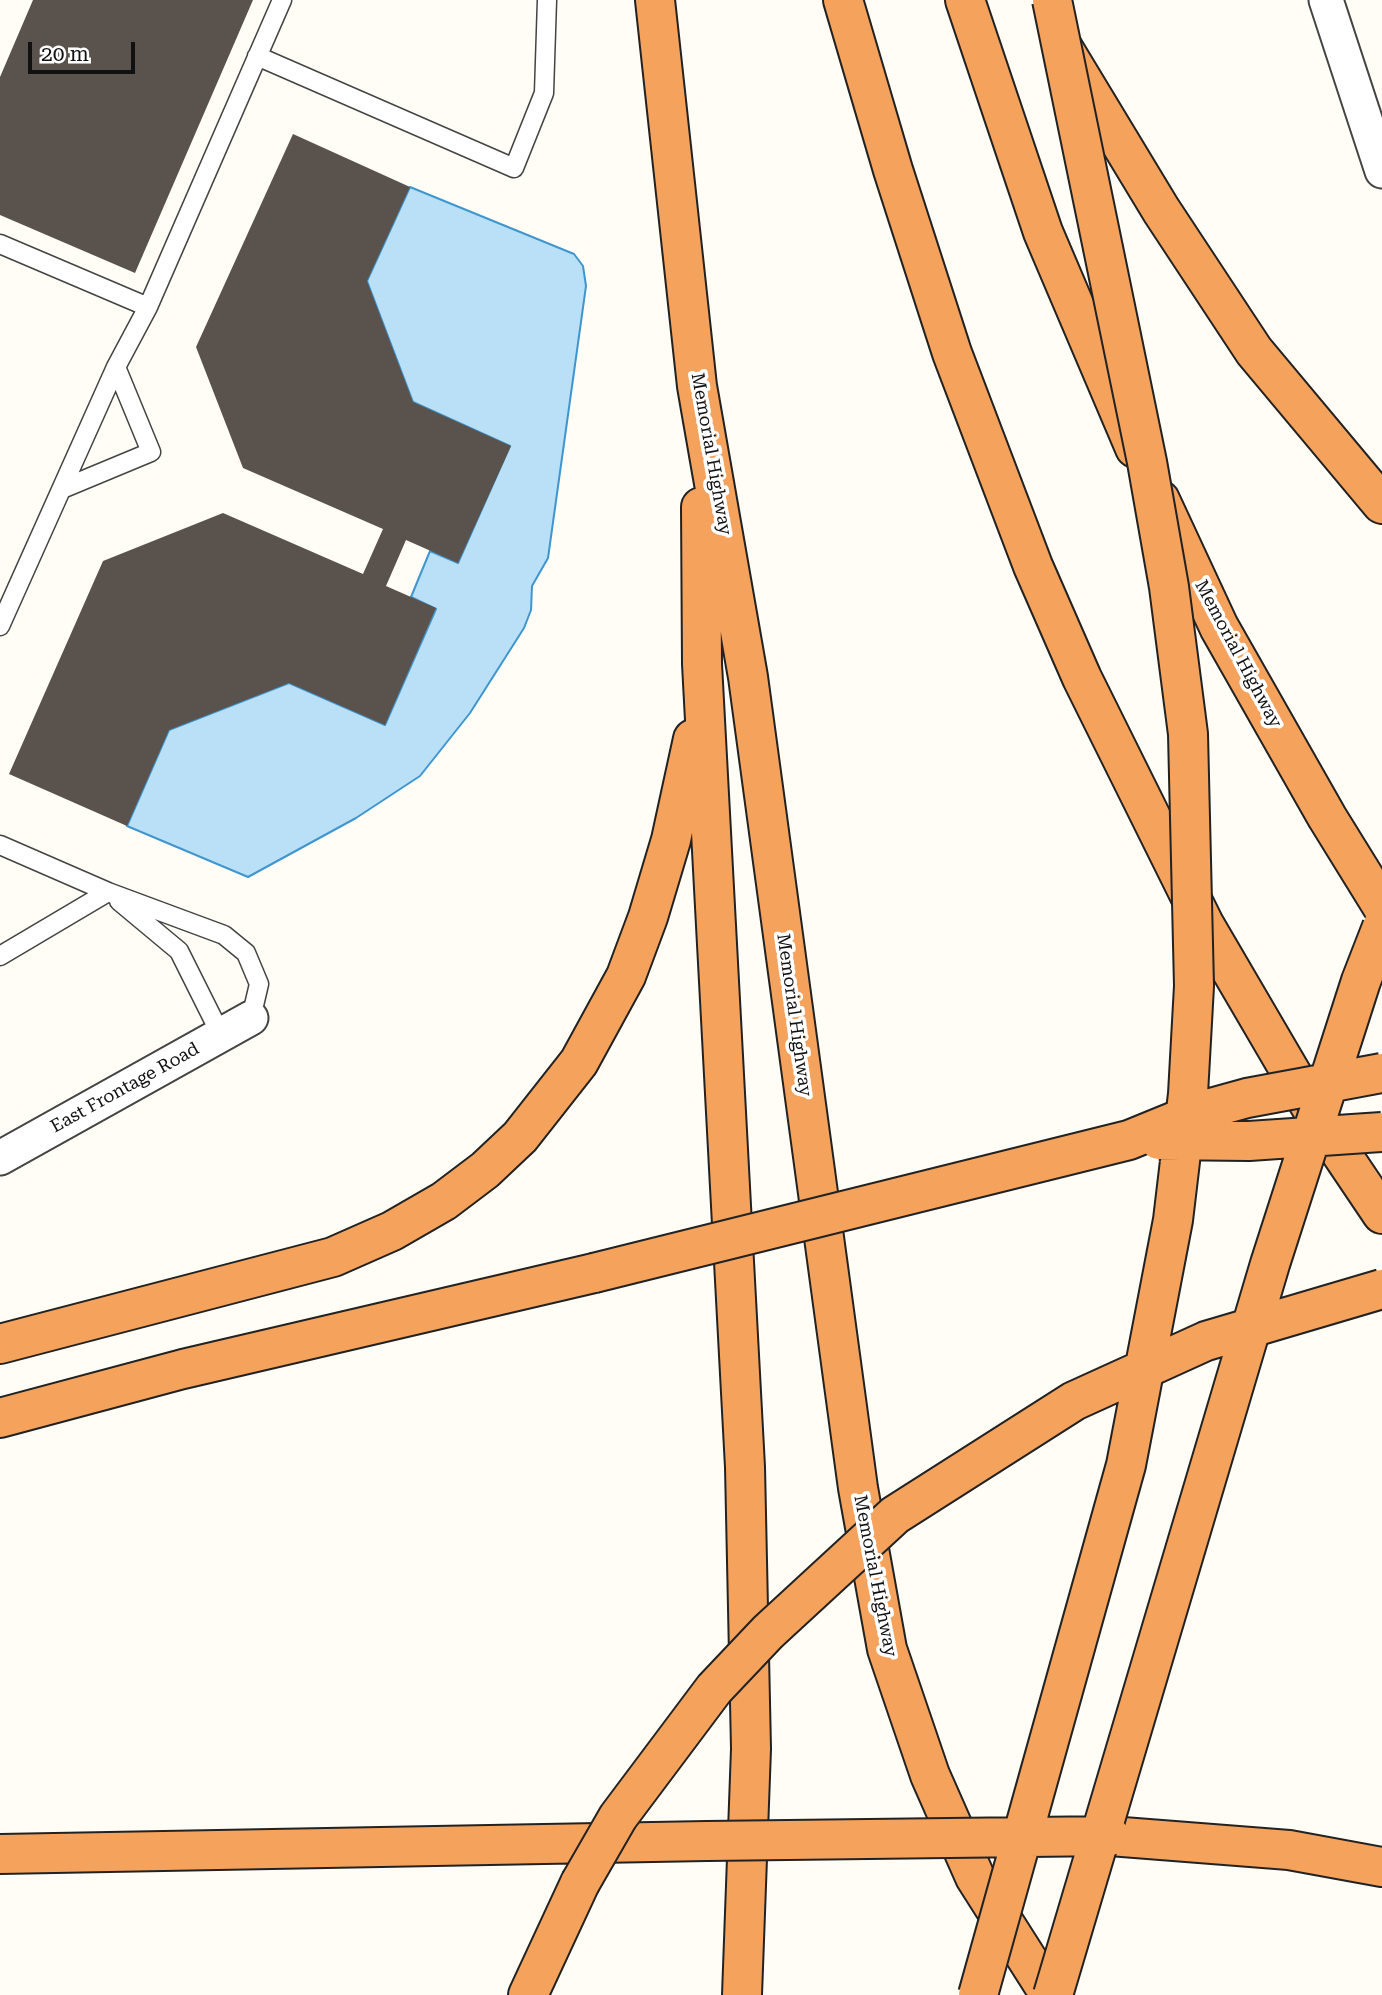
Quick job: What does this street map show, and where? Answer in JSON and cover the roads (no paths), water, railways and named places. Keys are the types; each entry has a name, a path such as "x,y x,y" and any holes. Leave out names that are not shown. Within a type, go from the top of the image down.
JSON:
{"highway":[{"name":"Memorial Highway","path":"655,0 697,386 748,677 858,1488 887,1649 930,1775 975,1877 1051,1995"},
{"path":"843,0 893,170 952,353 1033,566 1082,678 1204,924 1318,1119 1382,1214"},
{"name":"Memorial Highway","path":"964,0 1043,232 1126,429 1219,626 1327,817 1382,906"},
{"path":"1036,0 1161,209 1254,351 1382,504"},
{"path":"978,1995 1126,1465 1173,1220 1188,1094 1194,986 1188,734 1169,587 1147,462 1052,0"},
{"path":"697,386 702,664 745,1466 751,1749 742,1995"},
{"path":"0,1344 333,1257 391,1231 444,1201 485,1170 520,1137 565,1082 598,1031 626,976 649,917 671,840 693,738 702,664"},
{"path":"1051,1995 1270,1264 1361,981 1382,926"},
{"path":"0,1418 183,1369 594,1273 1129,1140 1200,1111 1247,1098 1382,1073"},
{"path":"1129,1140 1249,1141 1382,1132"},
{"path":"528,1995 580,1883 618,1817 714,1689 768,1632 895,1515 983,1457 1086,1396 1206,1341 1382,1289"},
{"path":"0,1854 1110,1836 1289,1850 1382,1867"}],"street":[{"path":"1326,0 1372,108 1382,171"},
{"name":"East Frontage Road","path":"0,1157 251,1018"}],"lane":[{"path":"0,626 116,367 148,307 282,0"},
{"path":"257,56 514,168 544,93 547,0"},
{"path":"0,244 148,307"},
{"path":"62,489 151,452 116,367"},
{"path":"0,845 108,892 224,935 246,953 259,984 251,1018"},
{"path":"0,956 108,892"},
{"path":"108,892 179,951 221,1035"}],"water":[{"path":"410,187 574,254 583,266 586,286 548,558 532,586 531,610 524,628 470,713 420,776 356,818 248,877 127,826 169,730 289,683 385,725 436,609 411,597 430,551 458,563 510,446 413,402 367,281"}]}
